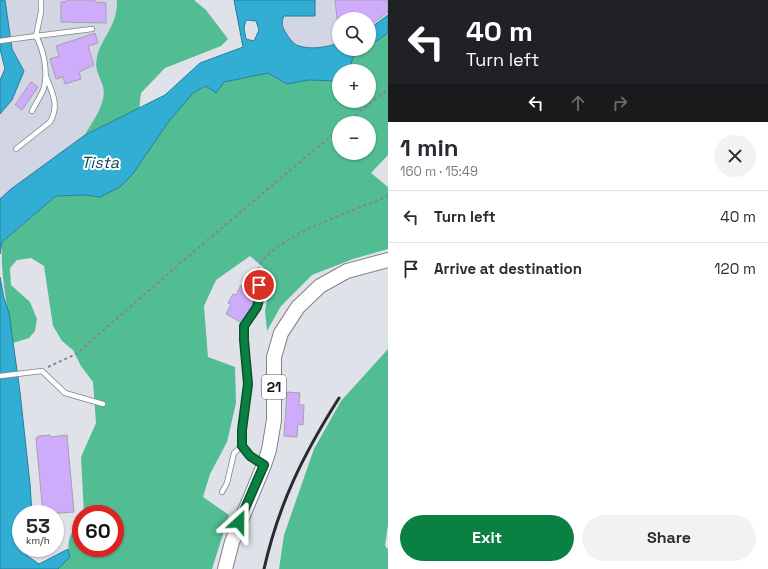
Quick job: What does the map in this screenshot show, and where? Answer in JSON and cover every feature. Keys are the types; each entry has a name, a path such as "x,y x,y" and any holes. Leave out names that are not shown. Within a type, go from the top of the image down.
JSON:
{"main road":[{"name":"21","path":"225,569 239,522 264,465 268,450 274,420 274,357 279,339 289,319 308,296 333,278 347,271 388,260"}],"lane":[{"path":"16,149 50,122 54,116 56,106 46,74 42,47 36,36 41,12 41,0"},
{"path":"0,41 73,33 92,29"},
{"path":"32,111 44,89 46,74"},
{"path":"255,275 259,285 260,296 257,307 244,326 248,384 242,430 242,446 250,456 264,465"},
{"path":"0,376 42,371 65,393 103,404"},
{"path":"222,492 227,482 234,453 242,446"}],"path":[{"path":"355,116 388,90"},
{"path":"42,371 76,354 198,248 332,135"},
{"path":"255,275 265,258 281,244 307,230 388,196"}],"shaded area":[{"path":"5,0 117,0 117,10 114,21 105,39 97,73 103,89 102,104 85,135 0,199 0,114 12,100 24,71 12,49"},
{"path":"315,0 388,0 388,15 376,24 376,12 332,12 332,45 317,48 298,46 291,40 284,29 282,21 284,16 315,16"}],"green space":[{"path":"117,0 194,0 206,10 228,39 221,46 165,68 141,93 139,110 85,135 101,106 103,99 103,87 96,61 102,43 115,17"},
{"path":"388,33 388,155 371,173 388,187 388,249 353,259 312,275 281,306 267,331 265,311 268,295 266,270 250,256 216,280 204,306 208,357 235,367 236,403 227,442 210,474 203,497 229,515 212,569 58,569 70,557 68,546 72,533 72,557 124,557 124,505 84,505 81,457 96,423 93,382 81,366 73,350 62,341 53,326 44,266 31,258 17,260 10,268 11,285 30,302 37,319 35,331 29,338 13,343 3,280 2,242 56,196 85,195 100,197 193,93 207,86 268,73 287,84 308,80 332,81 332,108 376,108 376,64 351,64 353,57 376,56 376,41"},
{"path":"388,349 388,524 385,546 388,549 388,569 279,569 284,535 314,449 341,401"}],"water":[{"path":"0,0 5,0 12,49 24,71 12,100 0,114 0,80 5,69 0,49"},
{"name":"Tista","path":"234,0 315,0 315,16 284,16 282,22 287,35 293,43 299,46 314,48 332,45 332,56 354,56 351,64 332,64 332,81 308,80 287,84 268,73 224,82 216,93 206,86 193,93 169,121 132,175 120,187 100,197 85,195 56,196 2,242 0,254 0,199 11,189 85,135 165,95 200,63 243,47","holes":["246,20 256,21 259,30 254,41 246,39 244,28"]},
{"path":"388,15 388,33 376,41 376,24"},
{"path":"0,277 4,298 9,313 20,392 31,505 12,505 12,557 29,557 39,564 53,557 64,557 64,551 68,549 70,557 58,569 0,569"}],"building":[{"path":"66,0 95,0 95,2 106,3 106,23 61,22 61,2 66,2"},
{"path":"335,0 388,0 388,12 376,21 376,12 336,12"},
{"path":"95,33 98,43 88,46 94,65 79,72 81,79 65,84 63,77 56,79 50,59 59,56 56,46"},
{"path":"31,82 38,87 22,110 15,105"},
{"path":"241,285 255,293 253,304 242,323 226,314 231,304 228,303 233,294 236,295"},
{"path":"287,392 300,393 299,405 304,405 303,425 298,424 297,437 284,436"},
{"path":"50,435 50,437 67,435 73,505 72,505 72,512 64,513 64,505 42,505 36,438 38,438 38,436"}],"railway":[{"path":"264,569 277,522 294,480 314,439 339,398"}],"route":[{"path":"239,522 264,465 250,456 242,446 242,430 248,384 244,326 257,307 260,296 259,285"}]}
